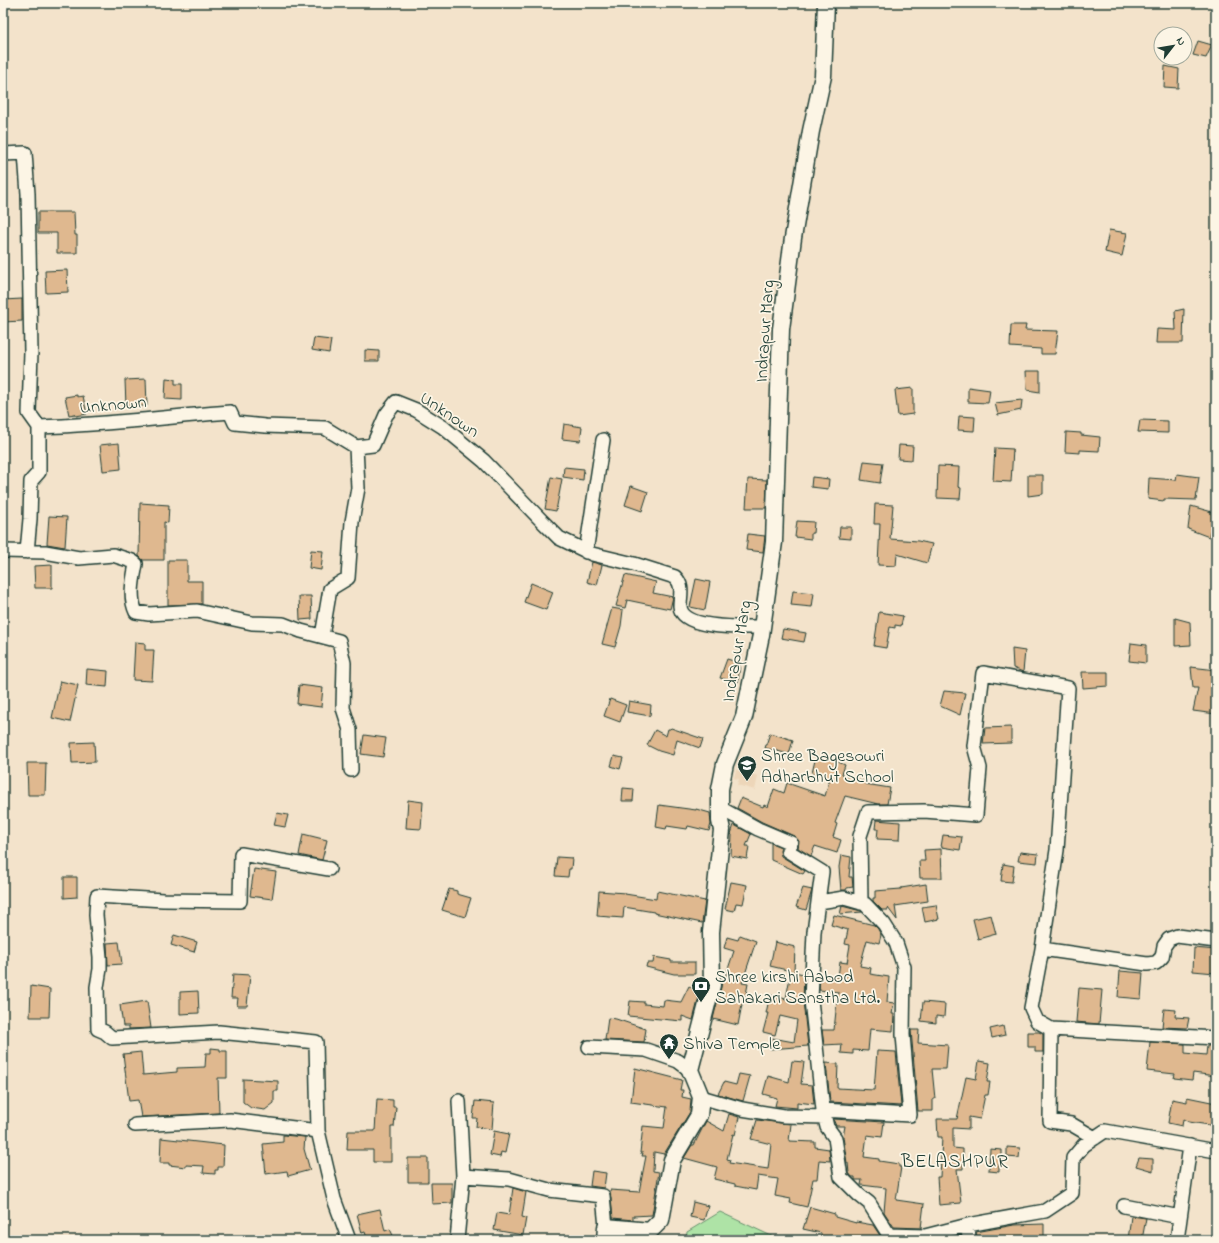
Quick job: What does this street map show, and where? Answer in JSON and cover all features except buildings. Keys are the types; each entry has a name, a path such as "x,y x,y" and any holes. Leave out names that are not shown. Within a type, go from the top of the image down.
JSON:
{"street":[{"name":"Indrapur Marg","path":"690,1070 712,985 711,932 722,830 720,821 720,789 725,764 744,717 762,627 774,542 781,329 793,238 809,139 824,76 826,3"},
{"path":"3,154 25,153 28,194 30,352 29,413 40,427 39,472 31,481 27,552"},
{"name":"Unknown","path":"40,427 133,421 230,412 236,423 265,426 325,428 356,447 373,445 386,415 396,402 416,410 443,427 484,461 559,538 586,552 634,564 675,577 679,581 681,590 680,607 682,614 688,619 703,624 762,627"},
{"path":"586,552 603,440"},
{"path":"322,636 330,589 348,578 352,522 358,488 356,447"},
{"path":"3,551 45,552 79,558 113,555 132,561 136,564 132,584 133,605 136,612 149,614 197,611 252,623 283,624 301,631 339,641 344,663 343,708 350,730 351,770"},
{"path":"861,903 860,836 868,812 924,811 976,815 980,768 974,746 983,674 1068,688 1057,850 1042,949 1031,1008 1037,1021 1051,1029 1216,1038"},
{"path":"720,808 758,829 791,843 788,851 822,872 814,932 811,1000 824,1113 827,1127 835,1138 841,1177 869,1203 889,1235 925,1236 968,1225 1045,1211 1072,1193 1073,1158 1084,1145 1105,1131 1216,1151"},
{"path":"329,870 241,854 240,901 163,900 97,896 96,915 100,957 97,987 98,1029 105,1032 112,1038 219,1032 316,1042 318,1131 334,1199 349,1240"},
{"path":"701,1097 742,1109 784,1116 824,1113 910,1115 903,1035 904,967 896,943 884,924 865,904 844,898 819,902"},
{"path":"1042,949 1147,964 1156,963 1162,957 1164,946 1169,939 1177,936 1216,941"},
{"path":"1051,1029 1050,1121 1071,1124 1095,1138"},
{"path":"463,1176 509,1179 549,1190 603,1196 606,1234 650,1231 661,1220 672,1160 699,1115 701,1097 690,1070 678,1061 646,1050 589,1047"},
{"path":"457,1240 463,1176 458,1101"},
{"path":"135,1125 230,1120 318,1131"},
{"path":"1178,1240 1190,1146"},
{"path":"1124,1206 1180,1217"},
{"path":"968,1225 969,1240"}],"shaded area":[{"name":"Shree Bagesowri Adharbhut School","path":"736,770 758,776 755,790 737,785 739,779 734,778"}],"green space":[{"path":"720,1212 780,1240 686,1240 687,1232"}],"place":[{"name":"Shree Bagesowri Adharbhut School","path":"747,782"},
{"name":"Shree kirshi Aabod Sahakari Sanstha Ltd.","path":"701,1003"},
{"name":"Shiva Temple","path":"669,1060"}],"district":[{"name":"BELASHPUR","path":"955,1160"}]}
